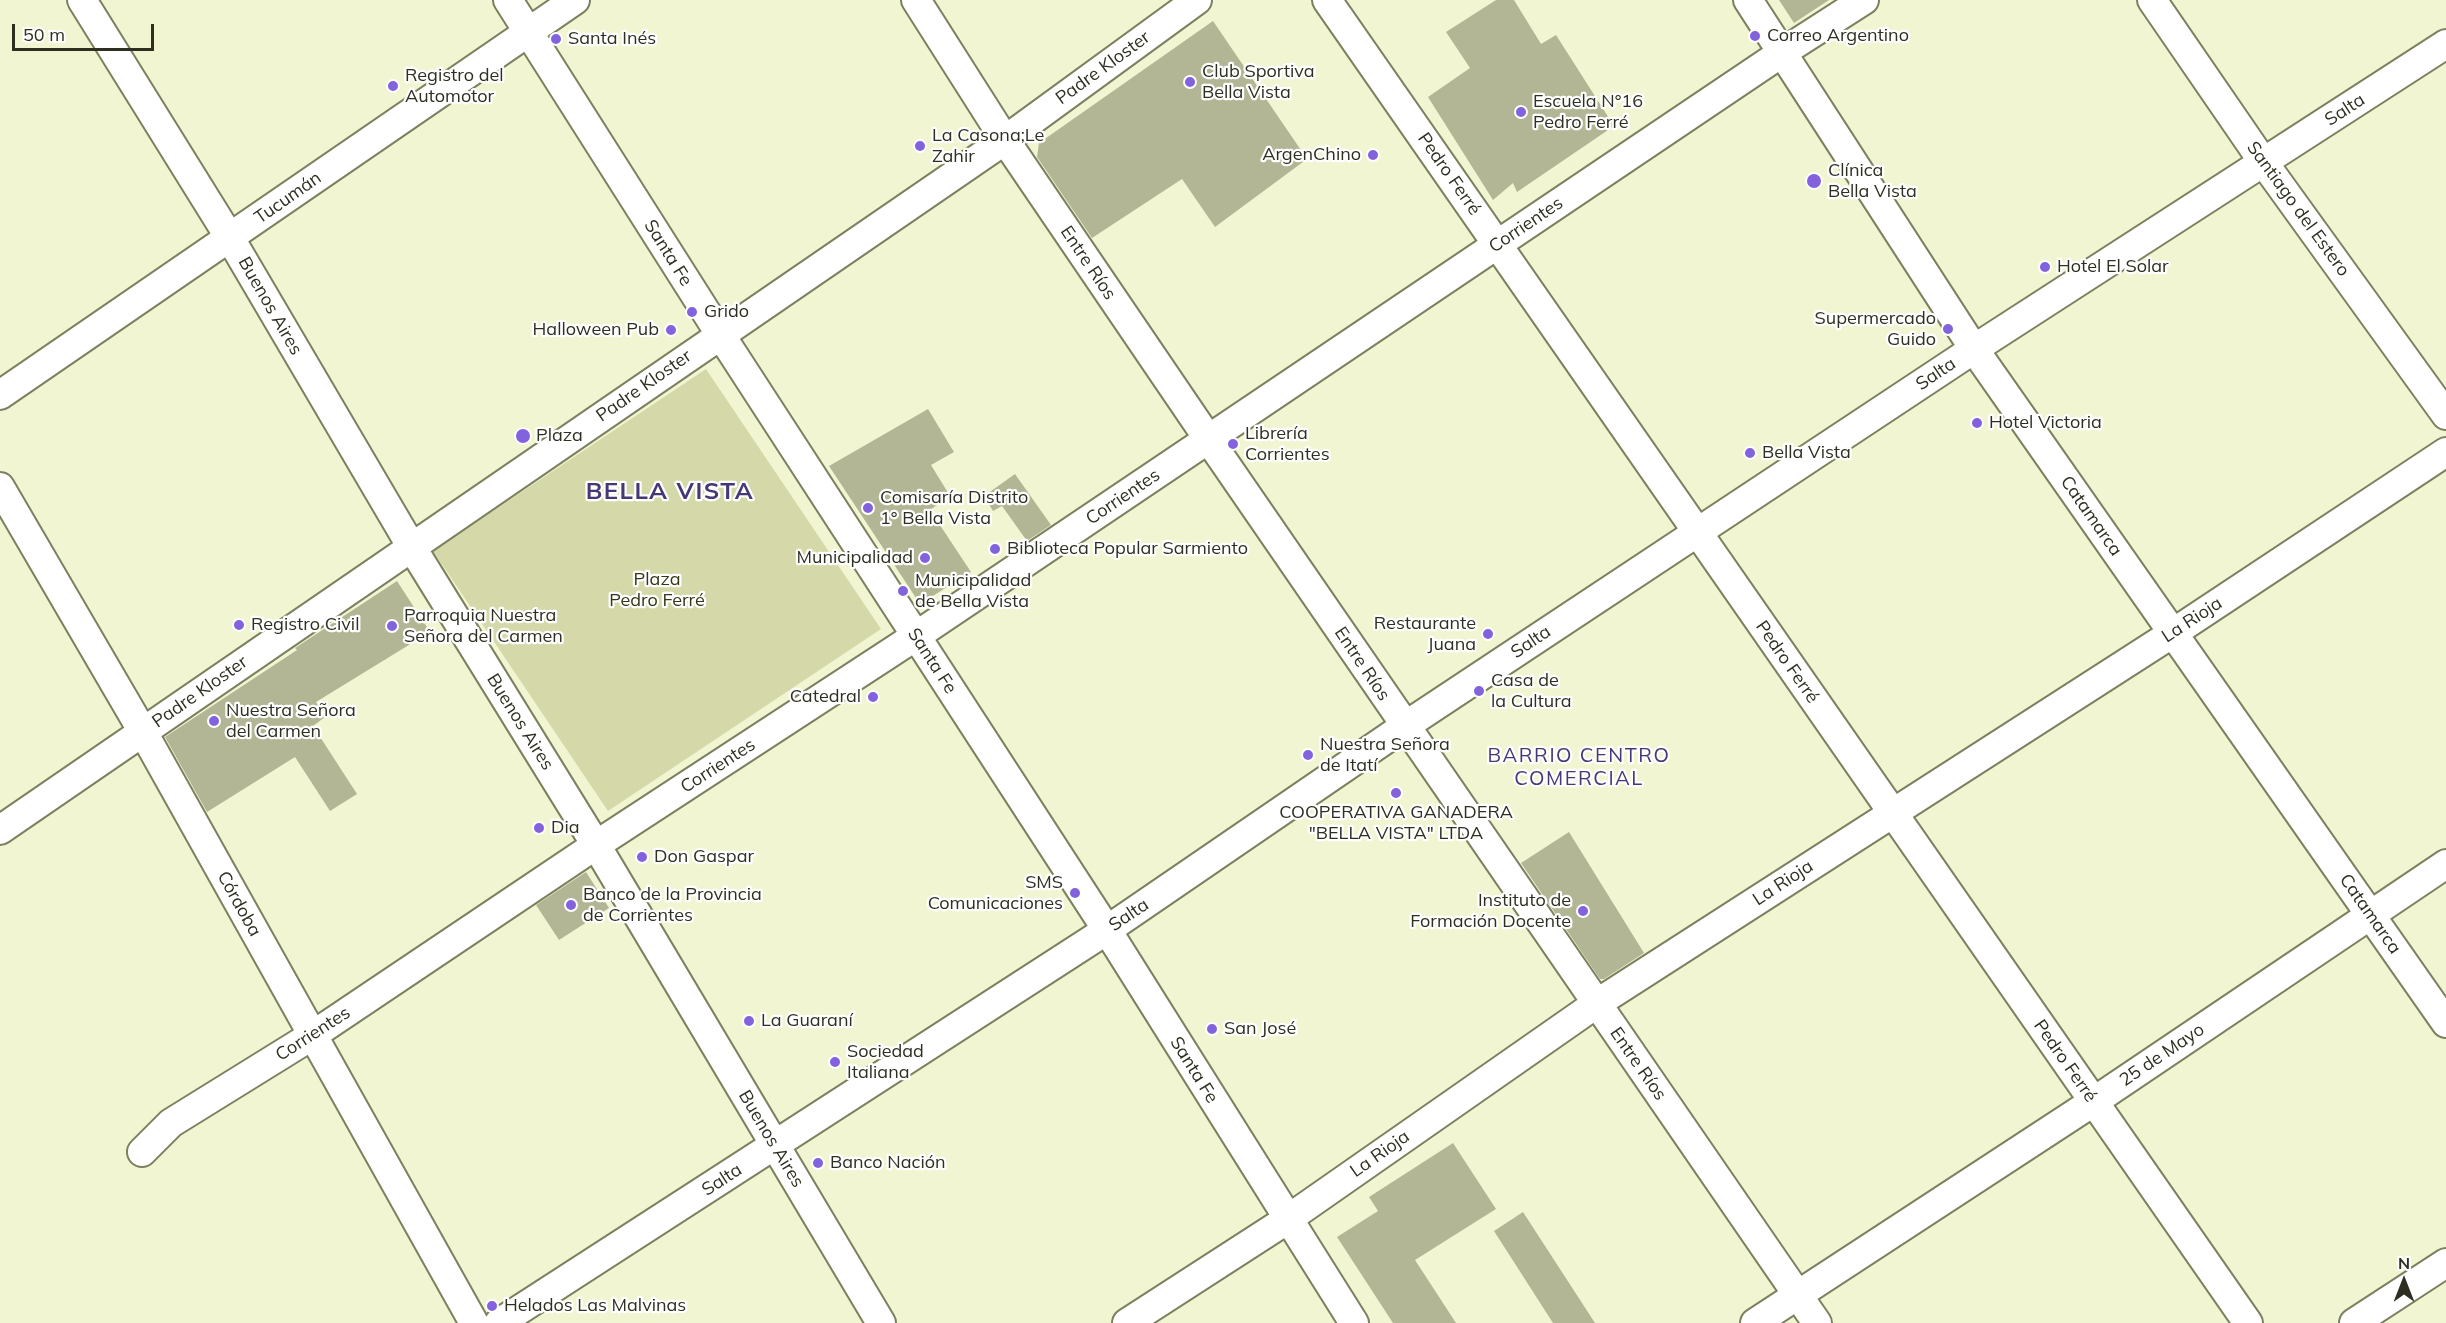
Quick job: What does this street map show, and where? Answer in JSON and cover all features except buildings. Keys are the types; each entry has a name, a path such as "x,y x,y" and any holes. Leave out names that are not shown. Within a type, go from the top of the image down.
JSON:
{"street":[{"name":"Buenos Aires","path":"82,0 230,238 411,546 596,845 881,1323"},
{"name":"Santa Fe","path":"508,0 720,334 1107,930 1354,1323"},
{"name":"Tucumán","path":"0,395 575,0"},
{"name":"Entre Ríos","path":"916,0 1005,140 1209,440 1817,1323"},
{"name":"Padre Kloster","path":"0,830 1005,140 1197,0"},
{"name":"Pedro Ferré","path":"1327,0 2248,1323"},
{"name":"Catamarca","path":"1748,0 1784,52 1974,349 2446,1023"},
{"name":"Corrientes","path":"142,1152 171,1123 313,1035 596,845 916,636 1864,0"},
{"name":"Santiago del Estero","path":"2152,0 2264,163 2446,415"},
{"name":"Salta","path":"499,1323 1107,930 1405,726 1696,532 2446,44"},
{"name":"La Rioja","path":"1127,1323 1288,1219 1596,1004 2173,633 2446,452"},
{"name":"Córdoba","path":"0,487 142,732 474,1323"},
{"name":"25 de Mayo","path":"1755,1323 2093,1102 2446,864"},
{"path":"2354,1323 2446,1263"}],"green space":[{"name":"Plaza Pedro Ferré","path":"706,369 881,629 608,811 433,551"}],"place":[{"name":"Correo Argentino","path":"1755,36"},
{"name":"Santa Inés","path":"556,39"},
{"name":"Club Sportiva Bella Vista","path":"1190,82"},
{"name":"Registro del Automotor","path":"393,86"},
{"name":"Escuela N°16 Pedro Ferré","path":"1521,112"},
{"name":"La Casona;Le Zahir","path":"920,146"},
{"name":"ArgenChino","path":"1373,155"},
{"name":"Clínica Bella Vista","path":"1814,181"},
{"name":"Hotel El Solar","path":"2045,267"},
{"name":"Grido","path":"692,312"},
{"name":"Supermercado Guido","path":"1948,329"},
{"name":"Halloween Pub","path":"671,330"},
{"name":"Hotel Victoria","path":"1977,423"},
{"name":"Plaza","path":"523,436"},
{"name":"Librería Corrientes","path":"1233,444"},
{"name":"Bella Vista","path":"1750,453"},
{"name":"Comisaría Distrito 1° Bella Vista","path":"868,508"},
{"name":"Biblioteca Popular Sarmiento","path":"995,549"},
{"name":"Municipalidad","path":"925,558"},
{"name":"Municipalidad de Bella Vista","path":"903,591"},
{"name":"Registro Civil","path":"239,625"},
{"name":"Parroquia Nuestra Señora del Carmen","path":"392,626"},
{"name":"Restaurante Juana","path":"1488,634"},
{"name":"Casa de la Cultura","path":"1479,691"},
{"name":"Catedral","path":"873,697"},
{"name":"Nuestra Señora del Carmen","path":"214,721"},
{"name":"Nuestra Señora de Itatí","path":"1308,755"},
{"name":"COOPERATIVA GANADERA \"BELLA VISTA\" LTDA","path":"1396,793"},
{"name":"Dia","path":"539,828"},
{"name":"Don Gaspar","path":"642,857"},
{"name":"SMS Comunicaciones","path":"1075,893"},
{"name":"Banco de la Provincia de Corrientes","path":"571,905"},
{"name":"Instituto de Formación Docente","path":"1583,911"},
{"name":"La Guaraní","path":"749,1021"},
{"name":"San José","path":"1212,1029"},
{"name":"Sociedad Italiana","path":"835,1062"},
{"name":"Banco Nación","path":"818,1163"},
{"name":"Helados Las Malvinas","path":"492,1306"}],"district":[{"name":"BELLA VISTA","path":"670,492"},
{"name":"BARRIO CENTRO COMERCIAL","path":"1579,768"}]}
